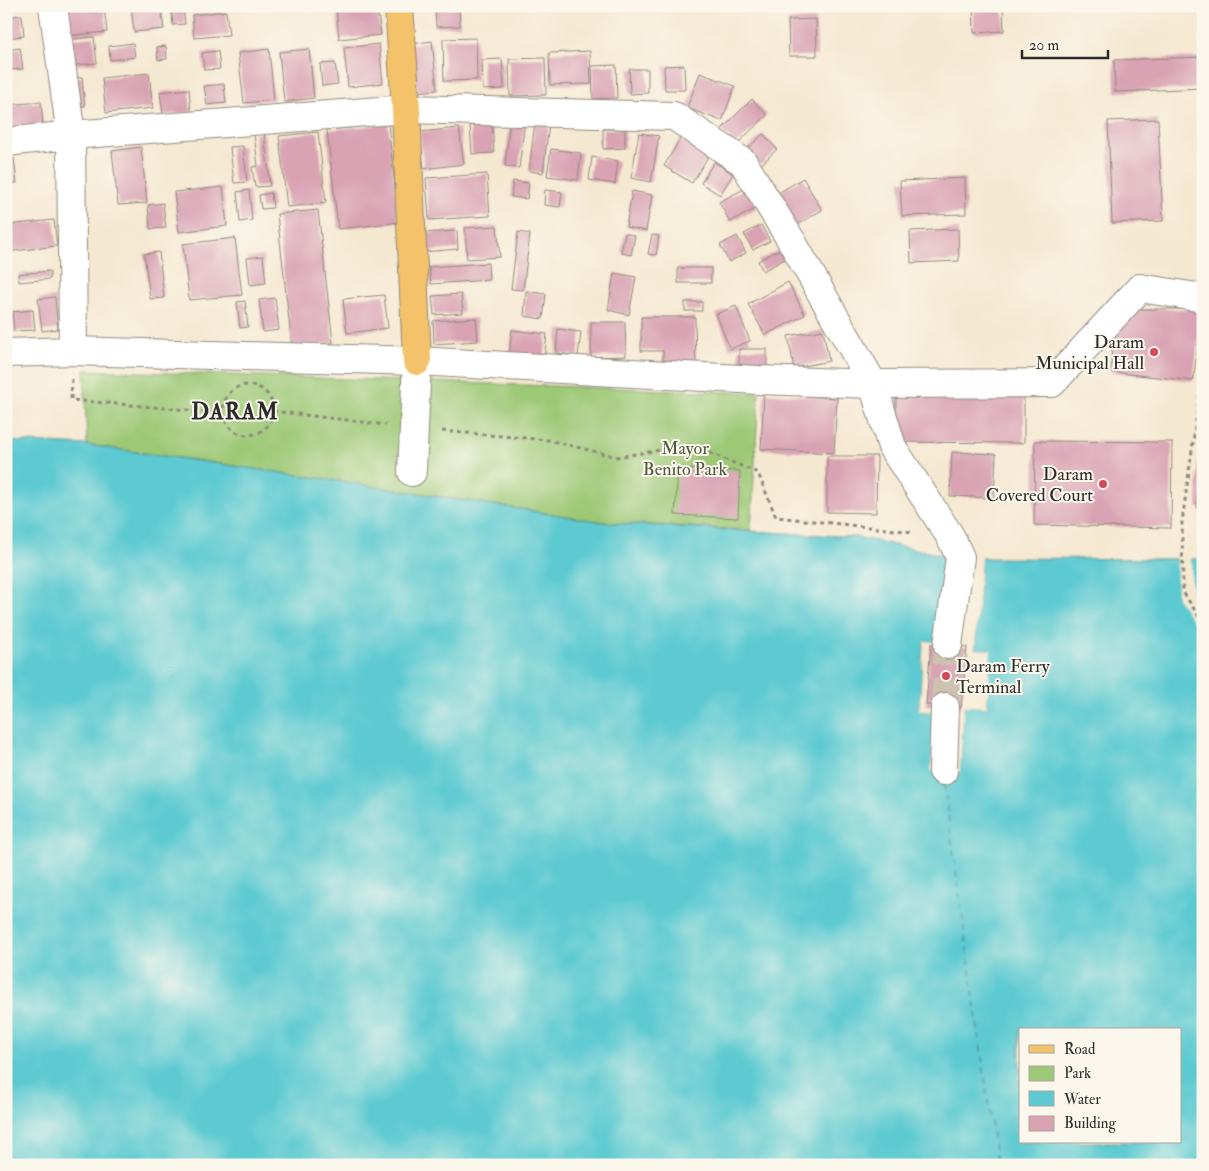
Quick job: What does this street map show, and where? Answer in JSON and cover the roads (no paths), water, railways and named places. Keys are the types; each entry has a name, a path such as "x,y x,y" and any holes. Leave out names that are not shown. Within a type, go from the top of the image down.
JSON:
{"main road":[{"path":"399,6 406,109 416,361"}],"street":[{"path":"53,6 71,135 73,351"},
{"path":"6,142 71,135 406,109 674,116 743,162 791,240 873,384 892,447 950,536 960,557 948,645"},
{"path":"6,353 73,351 416,361 758,380 873,384 1052,383 1140,288 1203,298"},
{"path":"412,472 416,361"},
{"path":"942,771 945,707"}],"water":[{"path":"6,441 87,445 339,481 610,523 856,537 948,556 942,642 924,641 919,711 936,712 931,770 960,773 964,706 987,707 990,650 975,649 981,558 1203,559 1203,1165 6,1165"}],"tunnel":[{"path":"945,707 948,645"}],"place":[{"name":"Daram Municipal Hall","path":"1154,352"},
{"name":"Daram Covered Court","path":"1103,484"},
{"name":"Daram Ferry Terminal","path":"946,676"}],"district":[{"name":"DARAM","path":"235,412"}],"park label":[{"name":"Mayor Benito Park","path":"685,458"}]}
